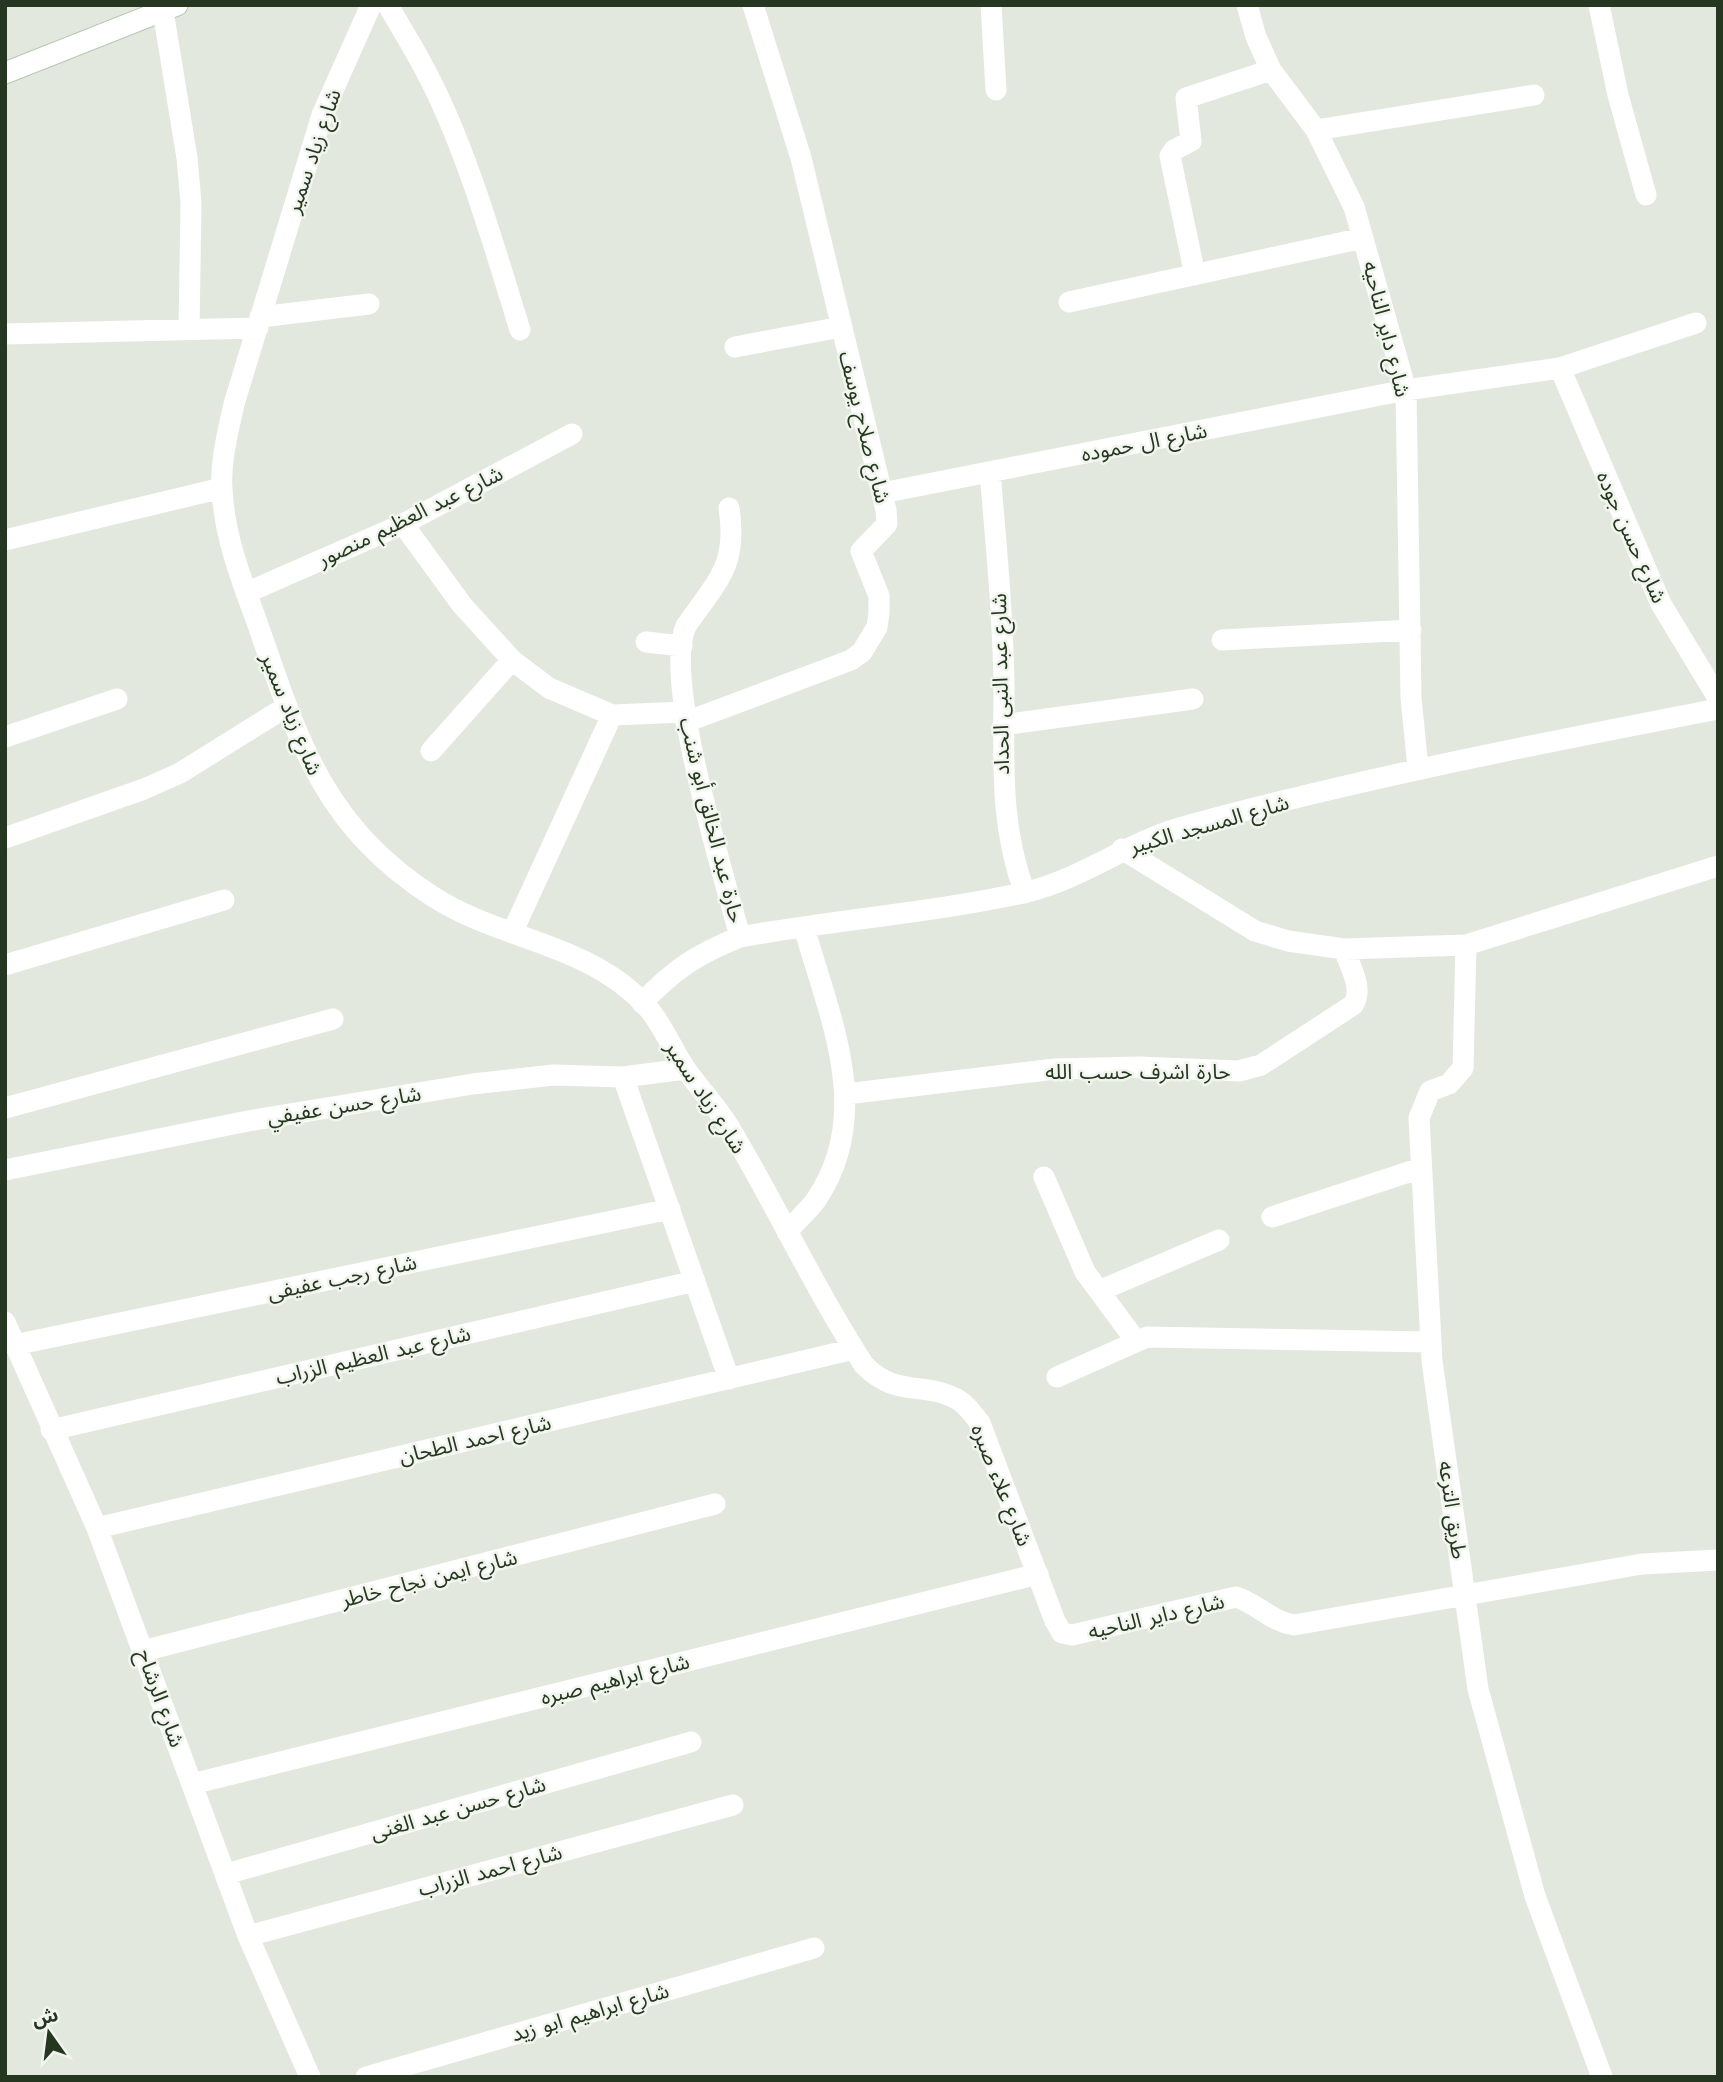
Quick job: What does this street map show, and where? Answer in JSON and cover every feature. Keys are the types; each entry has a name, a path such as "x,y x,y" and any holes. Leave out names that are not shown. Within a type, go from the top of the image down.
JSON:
{"street":[{"name":"شارع زياد سمير","path":"371,5 322,115 231,417 222,488 229,539 246,593 286,707 323,789 354,831 392,867 435,898 565,951 610,974 642,1003 685,1069 726,1122 787,1231"},
{"path":"388,5 424,67 450,127 491,236 520,330"},
{"name":"شارع صلاح يوسف","path":"685,717 851,660 862,652 873,638 880,613 879,596 861,551 887,524 882,493 801,158 753,5"},
{"path":"991,5 996,90"},
{"name":"شارع داير الناحيه","path":"1247,5 1256,37 1271,70 1316,130 1354,207 1406,390 1411,698 1418,768"},
{"path":"1599,5 1618,95 1646,195"},
{"path":"5,72 137,12 170,8 191,203 190,330"},
{"path":"1195,275 1170,156 1174,150 1191,141 1186,98 1271,70"},
{"path":"1316,130 1534,95"},
{"path":"1069,302 1363,238"},
{"path":"5,334 190,330 369,304"},
{"name":"شارع ال حموده","path":"882,493 1406,390 1560,368 1696,323"},
{"path":"735,347 841,327"},
{"name":"شارع حسن جوده","path":"1560,368 1661,604 1718,698"},
{"name":"شارع عبد العظيم منصور","path":"246,593 403,524 572,434"},
{"name":"شارع عبد النبى الحداد","path":"990,472 1004,687 1002,786 1006,828 1014,866 1025,893"},
{"path":"5,540 222,488"},
{"name":"حارة عبد الخالق أبو شنب","path":"729,508 734,536 728,565 686,626 682,646 685,717 740,937"},
{"path":"403,524 462,605 512,660 549,688 612,715 685,717"},
{"path":"1222,640 1411,630"},
{"path":"646,642 682,646"},
{"path":"431,751 512,660"},
{"path":"5,737 117,699"},
{"path":"1003,724 1193,699"},
{"path":"5,838 144,789 180,773 286,707"},
{"name":"شارع المسجد الكبير","path":"642,1003 669,974 702,952 740,937 1025,893 1071,877 1122,849 1177,829 1418,768 1718,709"},
{"path":"513,931 612,715"},
{"path":"1122,849 1255,931 1288,941 1344,949 1466,945 1718,866"},
{"path":"5,965 224,900"},
{"path":"787,1231 816,1200 835,1162 846,1121 846,1079 804,927"},
{"name":"طريق الترعه","path":"1466,945 1463,1068 1449,1084 1430,1091 1419,1118 1431,1342 1478,1689 1535,1896 1602,2077"},
{"name":"حارة اشرف حسب الله","path":"846,1094 1055,1069 1139,1067 1239,1071 1262,1065 1353,1005 1358,997 1358,989 1344,949"},
{"path":"5,1108 333,1019"},
{"name":"شارع حسن عفيفي","path":"5,1170 248,1121 473,1084 553,1075 623,1077 685,1069"},
{"path":"623,1077 729,1379"},
{"path":"1272,1217 1421,1168"},
{"path":"1044,1177 1085,1272 1136,1341"},
{"name":"شارع رجب عفيفى","path":"14,1345 670,1209"},
{"name":"شارع علاء صبره","path":"787,1231 853,1349 877,1379 892,1385 955,1398 980,1423 1055,1621"},
{"path":"1099,1291 1219,1240"},
{"name":"شارع عبد العظيم الزراب","path":"51,1430 695,1281"},
{"name":"شارع الرشاح","path":"5,1322 14,1345 15,1370 51,1430 97,1528 248,1936 310,2077"},
{"path":"1057,1377 1136,1341 1160,1337 1431,1342"},
{"name":"شارع احمد الطحان","path":"97,1528 853,1349"},
{"name":"شارع ايمن نجاح خاطر","path":"143,1651 715,1504"},
{"path":"1465,1595 1642,1564 1718,1560"},
{"name":"شارع ابراهيم صبره","path":"192,1784 1038,1574"},
{"name":"شارع داير الناحيه","path":"1055,1621 1062,1633 1072,1635 1236,1597 1273,1620 1294,1625 1465,1595"},
{"name":"شارع حسن عبد الغنى","path":"226,1874 691,1742"},
{"name":"شارع احمد الزراب","path":"248,1936 733,1805"},
{"name":"شارع ابراهيم ابو زيد","path":"366,2077 814,1948"}]}
